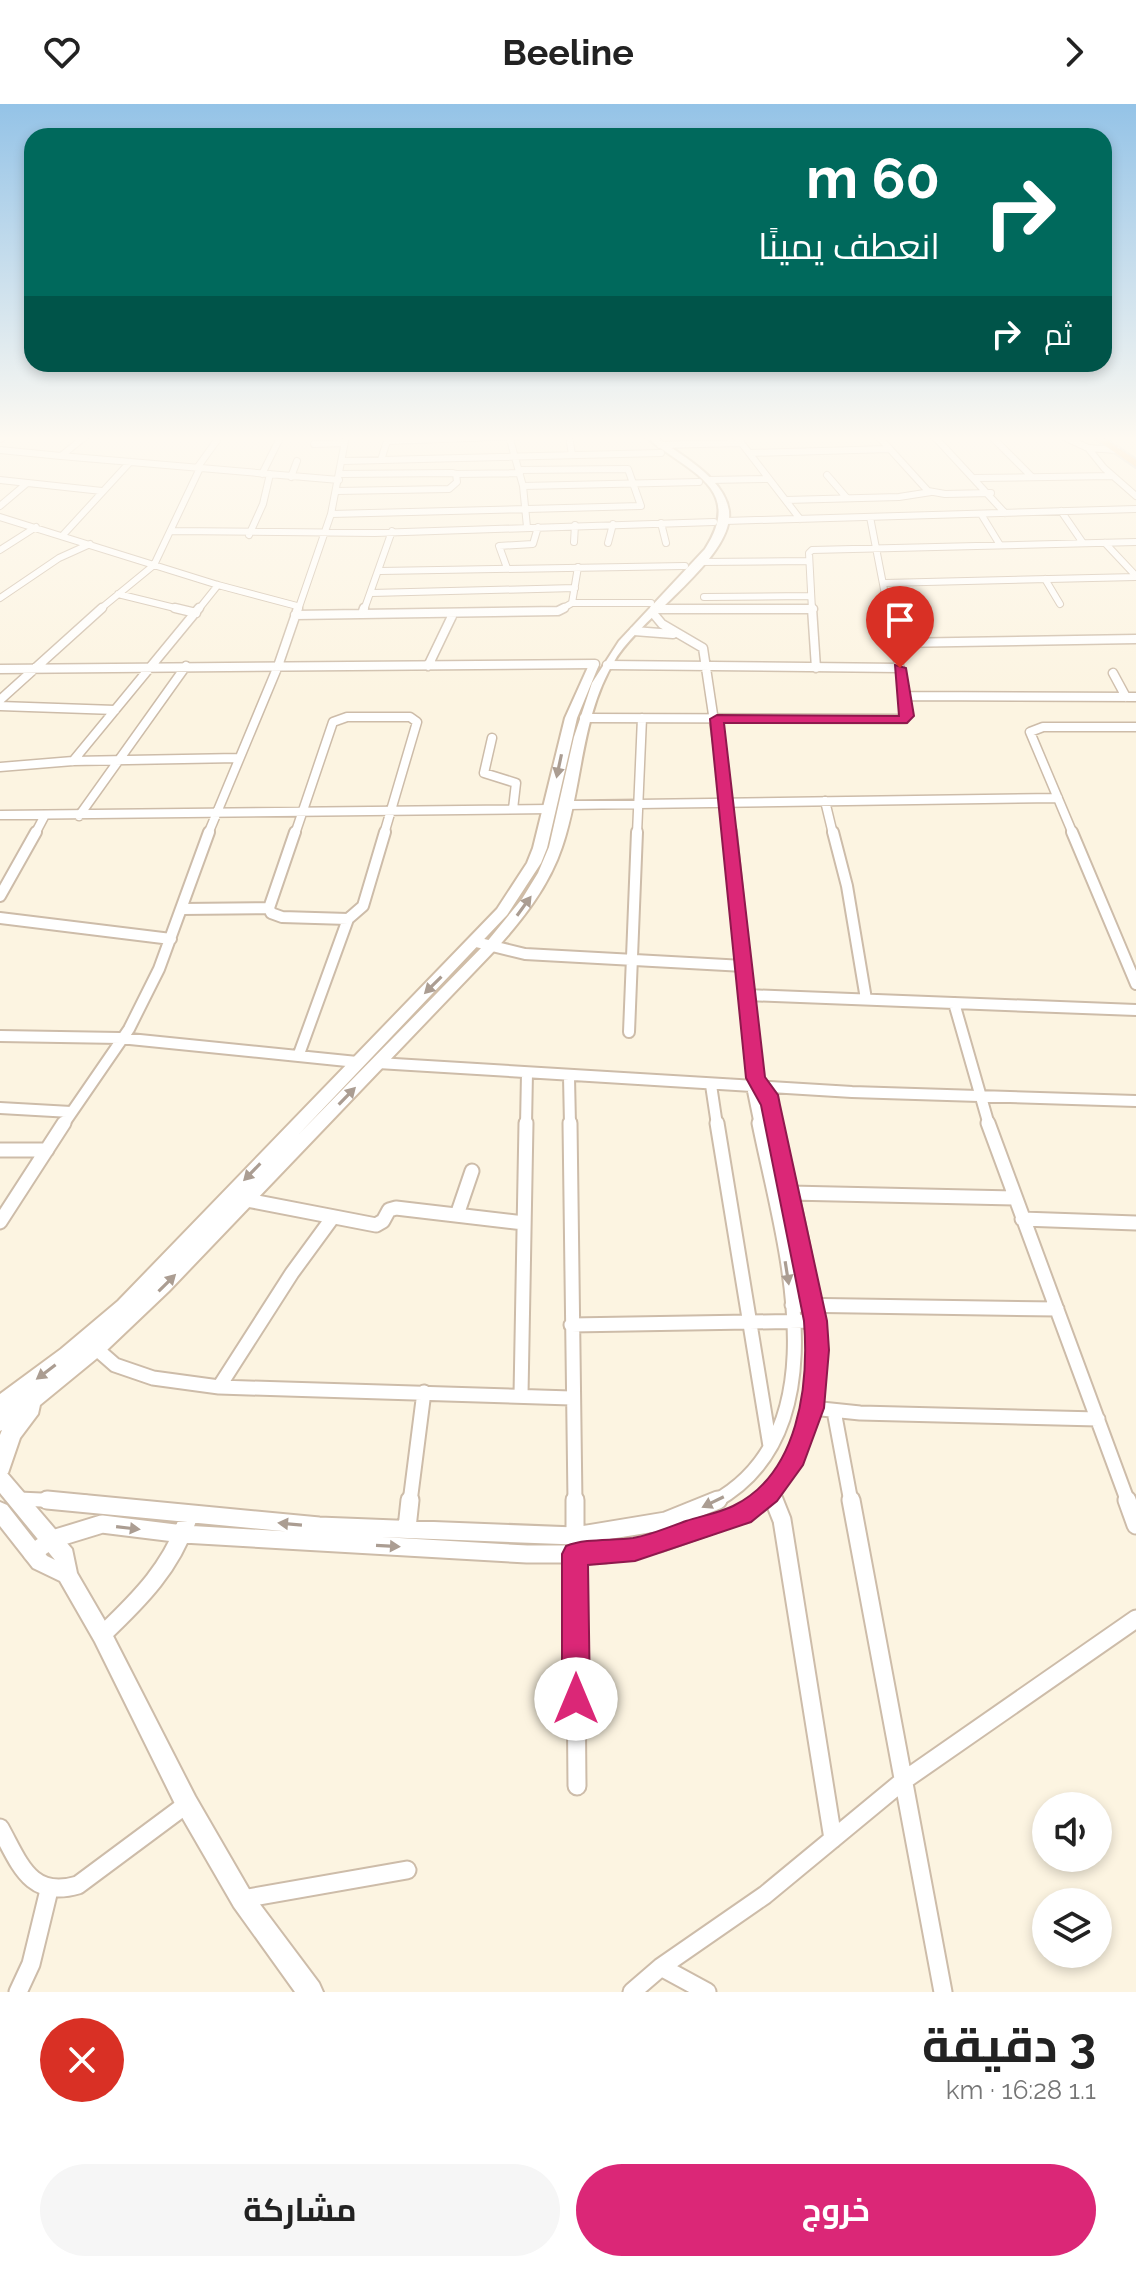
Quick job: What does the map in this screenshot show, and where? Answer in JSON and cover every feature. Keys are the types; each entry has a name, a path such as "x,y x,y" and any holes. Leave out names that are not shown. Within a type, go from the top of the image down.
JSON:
{"main road":[{"path":"598,667 716,542 719,524"},
{"path":"0,1466 17,1424 125,1306 302,1132 378,1063 483,944 534,863 584,700 598,667 610,645 652,608"},
{"path":"0,1405 92,1344 247,1200 357,1062 531,896 545,871 566,805 584,718 584,700"},
{"path":"0,1422 46,1392"}],"street":[{"path":"26,524 296,610 362,614 551,612 565,609 572,603 578,567"},
{"path":"63,535 73,524"},
{"path":"0,700 154,565 175,524"},
{"path":"249,535 254,524"},
{"path":"0,1222 120,1038 129,1029 152,984 215,815 278,666 328,524"},
{"path":"172,531 249,535 325,534 609,524"},
{"path":"608,543 613,524"},
{"path":"661,524 666,543"},
{"path":"584,718 899,721 907,716 885,583 871,524"},
{"path":"987,524 1000,545"},
{"path":"1070,524 1083,543"},
{"path":"574,542 575,525"},
{"path":"0,550 36,527"},
{"path":"507,568 499,546 535,544 538,527"},
{"path":"362,614 392,531"},
{"path":"816,668 809,551 1136,542"},
{"path":"1105,543 1136,576"},
{"path":"0,598 59,558 90,544"},
{"path":"380,571 809,561"},
{"path":"885,583 1136,576"},
{"path":"1045,579 1060,604"},
{"path":"73,761 218,585"},
{"path":"371,593 575,588"},
{"path":"118,594 196,613"},
{"path":"704,597 811,596"},
{"path":"572,603 652,608 813,609"},
{"path":"32,1553 53,1539 102,1524 183,1534 318,1534 407,1528 575,1536 617,1533 648,1526 705,1506 748,1480 770,1447 787,1407 795,1345 792,1305 757,1084 717,719 701,645 658,622 652,608"},
{"path":"428,666 453,614"},
{"path":"634,631 683,636"},
{"path":"896,643 1136,639"},
{"path":"0,669 153,666 900,668"},
{"path":"79,816 186,666"},
{"path":"1113,673 1131,697"},
{"path":"905,696 1131,697"},
{"path":"0,706 115,710"},
{"path":"410,717 417,722 389,812 379,861 363,906 357,914 348,919 282,917 271,913 269,908 336,719 410,717"},
{"path":"629,1032 642,718"},
{"path":"1136,727 1031,729 1030,737 1136,984"},
{"path":"492,738 484,773 516,783 513,809"},
{"path":"0,767 73,761 238,758"},
{"path":"566,805 1058,798"},
{"path":"825,801 847,886 866,999"},
{"path":"0,815 550,809"},
{"path":"2,891 45,815"},
{"path":"182,909 269,908"},
{"path":"0,918 171,939"},
{"path":"299,1054 348,919"},
{"path":"483,944 525,954 744,966"},
{"path":"747,995 1136,1010"},
{"path":"954,1003 979,1098 1136,1525"},
{"path":"0,1036 120,1038 357,1062"},
{"path":"378,1063 711,1085 757,1084 979,1098 1135,1103"},
{"path":"521,1395 527,1073"},
{"path":"569,1077 575,1536"},
{"path":"19,1499 97,1503 318,1534 575,1554 618,1553 659,1543 742,1514 769,1494 795,1458 812,1408 818,1350 816,1321 768,1095 757,1084"},
{"path":"711,1085 770,1447"},
{"path":"0,1108 71,1112"},
{"path":"0,1150 47,1150"},
{"path":"457,1215 472,1171"},
{"path":"790,1193 1014,1198"},
{"path":"247,1200 376,1225 382,1223 391,1209 524,1223"},
{"path":"219,1387 292,1273 333,1217"},
{"path":"1022,1219 1136,1223"},
{"path":"792,1305 1057,1309"},
{"path":"571,1325 816,1321"},
{"path":"92,1344 115,1365 139,1373 219,1387 571,1398"},
{"path":"407,1528 424,1392"},
{"path":"812,1408 1098,1419"},
{"path":"834,1411 943,1992"},
{"path":"0,1479 65,1555 67,1575 102,1635 187,1804 242,1899 310,1992"},
{"path":"769,1494 782,1520 833,1839"},
{"path":"0,1511 32,1553 48,1568 67,1575"},
{"path":"102,1635 158,1580 183,1534 189,1515"},
{"path":"575,1554 577,1786"},
{"path":"632,1992 661,1967 765,1895 903,1781 1136,1619"},
{"path":"0,1828 33,1884 49,1890 68,1890 187,1804"},
{"path":"242,1899 407,1870"},
{"path":"18,1992 31,1964 49,1890"},
{"path":"661,1967 707,1992"}],"route":[{"path":"576,1699 575,1554 618,1553 635,1549 742,1514 769,1494 795,1458 812,1408 818,1350 816,1321 771,1105 765,1089 756,1078 717,719 903,720 907,716 900,668"}]}
